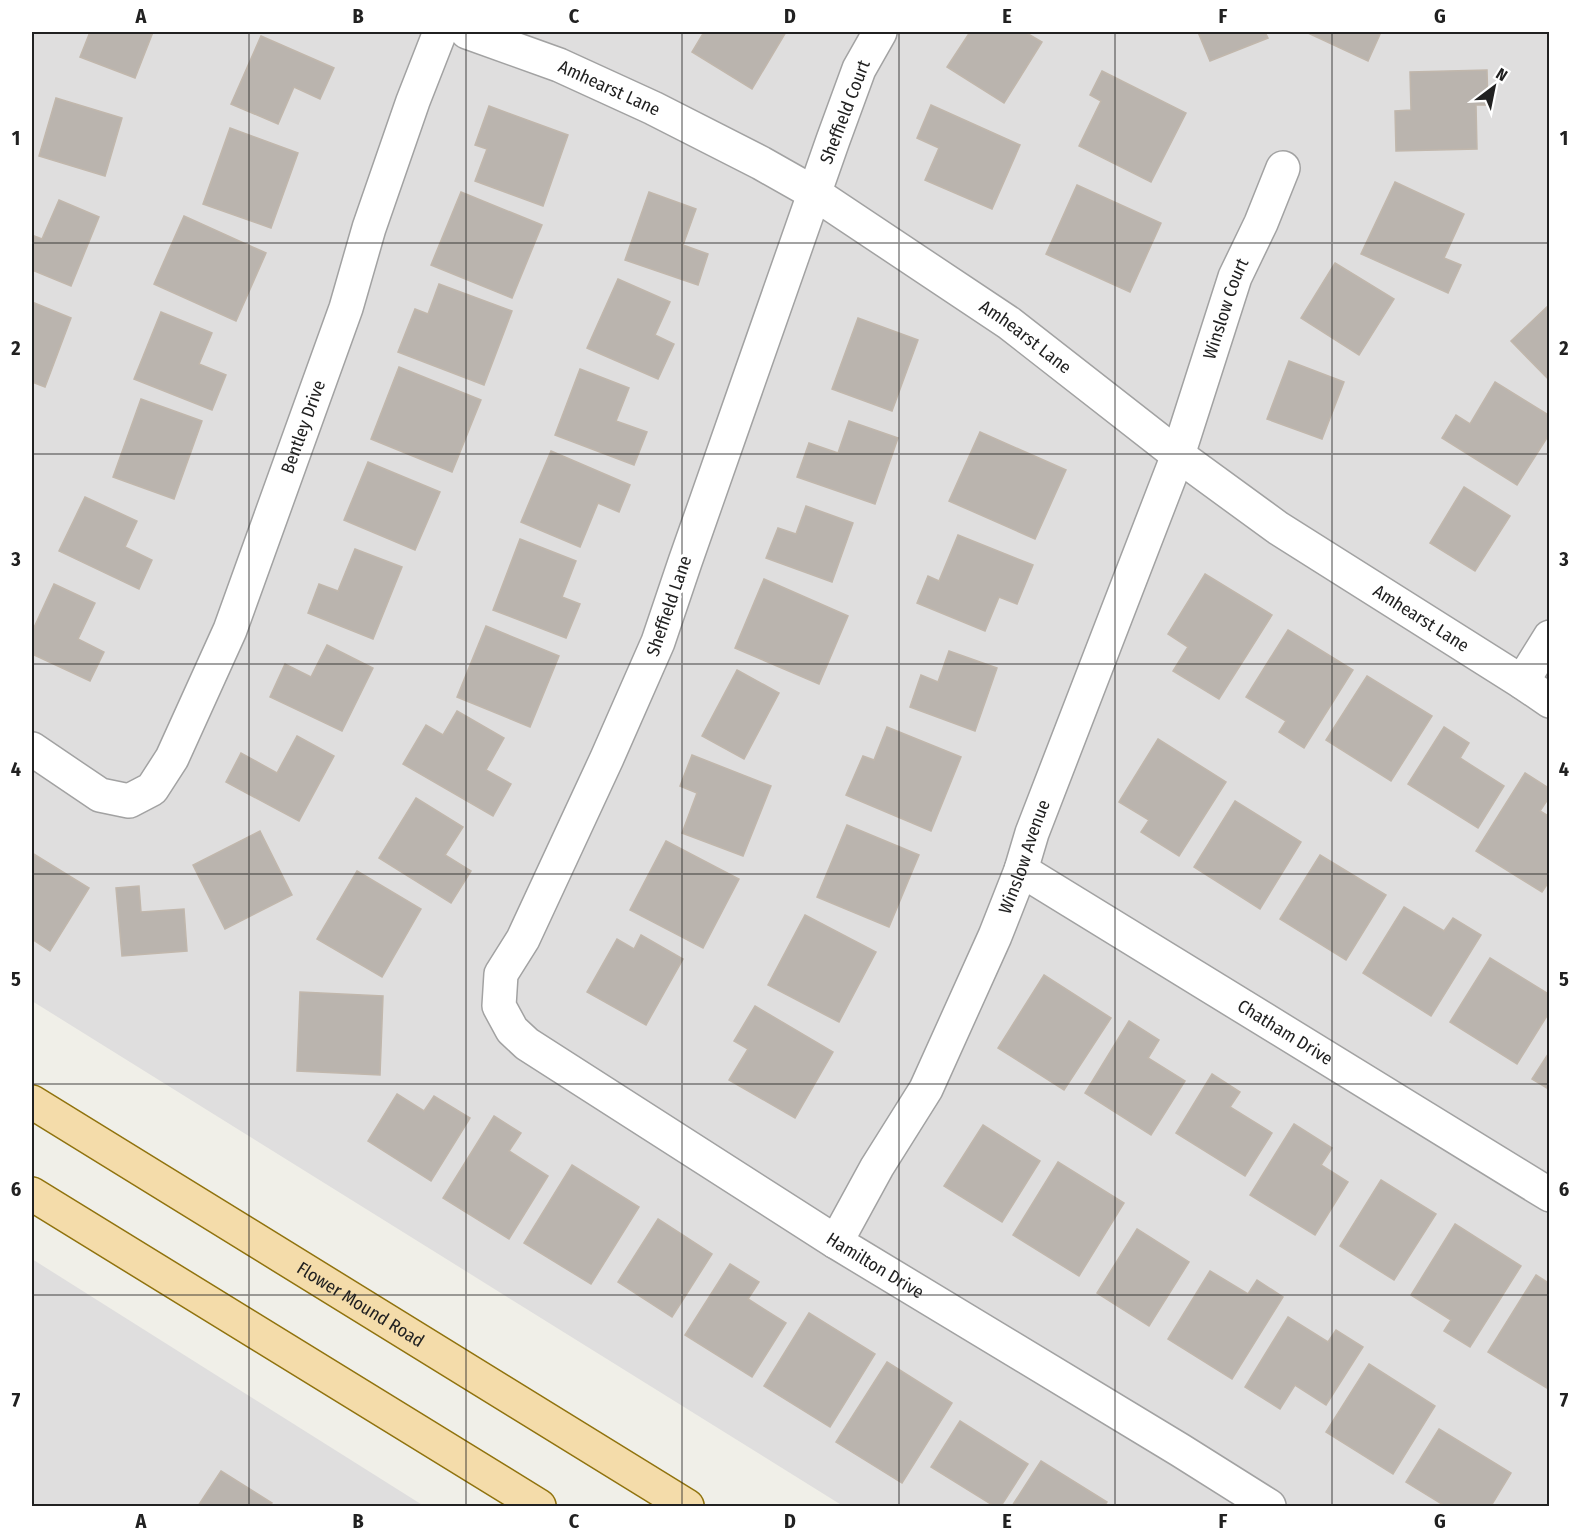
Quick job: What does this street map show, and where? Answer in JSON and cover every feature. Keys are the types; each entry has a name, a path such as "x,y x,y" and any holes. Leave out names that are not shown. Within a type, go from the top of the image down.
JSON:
{"main road":[{"name":"Flower Mound Road","path":"32,1102 684,1506"},
{"path":"32,1194 539,1506"}],"street":[{"name":"Bentley Drive","path":"32,749 100,795 129,801 152,789 172,758 230,630 346,308 373,217 413,100 440,32"},
{"name":"Amhearst Lane","path":"466,32 559,65 653,108 761,163 814,194 1009,323 1178,455 1278,528 1550,701"},
{"name":"Sheffield Court","path":"814,194 859,69 880,32"},
{"name":"Winslow Court","path":"1178,455 1235,277 1261,223 1283,168"},
{"name":"Sheffield Lane","path":"499,1006 501,974 523,939 658,642 814,194"},
{"name":"Winslow Avenue","path":"836,1242 878,1167 926,1089 995,936 1032,833 1178,455"},
{"path":"1522,682 1550,637"},
{"name":"Chatham Drive","path":"1020,870 1550,1195"},
{"name":"Hamilton Drive","path":"499,1006 512,1030 527,1044 836,1242 1269,1506"}],"shaded area":[{"path":"32,32 1549,32 1549,1506 843,1506 32,1001"},
{"path":"32,1259 424,1506 32,1506"}],"building":[{"path":"90,32 153,32 135,78 80,57"},
{"path":"704,32 786,32 752,89 692,52"},
{"path":"970,32 1025,32 1042,42 1004,103 947,67"},
{"path":"1198,32 1265,32 1268,38 1210,61"},
{"path":"1308,32 1381,32 1368,61"},
{"path":"261,36 334,68 320,99 294,87 278,124 231,104"},
{"path":"1487,70 1488,105 1476,105 1477,149 1396,151 1395,111 1411,110 1410,72"},
{"path":"1102,71 1186,113 1151,182 1079,146 1101,101 1090,95"},
{"path":"56,98 122,118 105,176 39,156"},
{"path":"931,105 1020,145 992,209 925,180 939,148 917,138"},
{"path":"489,106 568,135 543,206 475,181 487,149 475,145"},
{"path":"230,128 298,153 271,228 203,204"},
{"path":"1395,182 1464,214 1444,258 1461,265 1448,293 1361,254"},
{"path":"1077,185 1161,223 1130,292 1046,254"},
{"path":"461,192 542,225 512,298 431,265"},
{"path":"649,192 696,209 683,245 708,254 698,285 625,260"},
{"path":"59,200 99,217 71,286 32,270 32,235 42,239"},
{"path":"184,216 266,253 236,321 154,284"},
{"path":"1335,263 1394,299 1359,355 1301,318"},
{"path":"618,279 670,302 655,335 674,344 658,379 587,348"},
{"path":"439,284 512,311 484,385 398,352 415,309 428,314"},
{"path":"32,302 71,318 45,387 32,382"},
{"path":"1550,304 1550,381 1511,341"},
{"path":"161,312 212,333 199,364 226,375 212,410 134,379"},
{"path":"858,318 918,340 892,411 832,389"},
{"path":"1289,361 1344,382 1322,439 1267,419"},
{"path":"399,367 481,400 452,472 371,439"},
{"path":"580,369 629,388 616,421 647,432 634,465 555,435"},
{"path":"1495,382 1550,416 1550,433 1517,485 1442,438 1456,415 1470,424"},
{"path":"141,399 202,421 174,499 113,477"},
{"path":"849,421 898,438 875,504 797,477 809,443 838,453"},
{"path":"980,432 1066,470 1035,539 949,501"},
{"path":"551,451 630,485 619,512 598,503 580,547 521,522"},
{"path":"368,462 440,492 415,550 344,520"},
{"path":"1464,487 1510,516 1475,571 1430,543"},
{"path":"85,497 137,521 125,547 152,560 139,589 59,551"},
{"path":"806,506 853,523 832,582 766,558 778,528 796,534"},
{"path":"958,535 1033,565 1017,604 999,597 985,631 917,603 928,576 939,581"},
{"path":"520,539 576,561 562,597 580,604 566,638 493,610"},
{"path":"355,549 402,567 373,639 308,613 319,584 338,591"},
{"path":"1205,574 1272,615 1219,699 1173,671 1188,647 1168,634"},
{"path":"764,579 848,616 819,684 735,648"},
{"path":"54,584 95,603 78,639 104,652 90,681 32,654 32,632"},
{"path":"486,626 559,656 530,727 457,697"},
{"path":"1288,630 1353,670 1304,748 1279,732 1286,721 1246,697"},
{"path":"327,645 373,668 342,731 270,697 285,664 311,677"},
{"path":"949,651 997,668 975,731 910,707 921,675 938,682"},
{"path":"737,670 779,693 744,759 702,736"},
{"path":"1367,676 1432,716 1391,781 1326,740"},
{"path":"457,711 504,738 486,770 511,784 493,816 403,764 426,725 443,735"},
{"path":"887,727 961,757 931,831 846,795 863,756 874,760"},
{"path":"1444,727 1469,743 1460,758 1504,786 1478,828 1408,784"},
{"path":"297,736 334,756 299,821 226,782 241,753 277,773"},
{"path":"1158,739 1226,782 1179,856 1141,832 1149,820 1119,802"},
{"path":"692,755 771,786 743,856 682,833 697,793 680,786"},
{"path":"1525,773 1550,789 1550,796 1540,811 1550,817 1550,880 1542,892 1476,851"},
{"path":"416,798 463,827 445,855 471,871 451,903 379,858"},
{"path":"1235,801 1301,842 1260,909 1194,867"},
{"path":"847,825 919,855 889,927 817,897"},
{"path":"260,831 292,895 225,929 193,865"},
{"path":"666,841 739,879 703,948 630,910"},
{"path":"32,853 89,888 50,951 32,939"},
{"path":"1320,855 1386,895 1346,960 1280,919"},
{"path":"357,871 421,909 382,977 317,939"},
{"path":"139,886 141,912 184,909 187,951 122,956 116,888"},
{"path":"1404,907 1444,931 1453,918 1481,935 1431,1016 1363,973"},
{"path":"805,915 876,952 839,1022 768,985"},
{"path":"641,935 683,959 646,1025 587,992 617,939 634,949"},
{"path":"1490,958 1550,995 1550,1011 1517,1064 1450,1022"},
{"path":"1044,975 1111,1018 1064,1090 998,1048"},
{"path":"300,992 383,996 380,1075 297,1071"},
{"path":"755,1006 833,1052 795,1118 729,1080 748,1049 734,1041"},
{"path":"1129,1021 1159,1040 1148,1058 1185,1081 1151,1135 1085,1093"},
{"path":"1550,1051 1550,1090 1532,1079"},
{"path":"1212,1074 1240,1092 1230,1107 1272,1133 1245,1176 1176,1133"},
{"path":"397,1094 424,1111 434,1096 470,1118 431,1181 368,1141"},
{"path":"494,1116 521,1133 509,1151 548,1176 509,1239 443,1198"},
{"path":"1294,1124 1332,1148 1321,1165 1348,1182 1315,1235 1250,1195"},
{"path":"983,1125 1040,1161 1002,1222 944,1186"},
{"path":"1058,1162 1124,1203 1079,1276 1013,1235"},
{"path":"572,1165 639,1207 591,1284 524,1243"},
{"path":"1381,1180 1436,1214 1394,1280 1340,1246"},
{"path":"658,1219 712,1254 672,1317 618,1282"},
{"path":"1455,1224 1521,1266 1470,1347 1444,1331 1451,1320 1411,1295"},
{"path":"1137,1229 1189,1262 1149,1326 1097,1293"},
{"path":"730,1264 759,1282 748,1299 786,1323 752,1377 685,1335"},
{"path":"1210,1271 1248,1294 1257,1280 1283,1297 1232,1379 1168,1339"},
{"path":"1536,1275 1550,1284 1550,1390 1488,1352"},
{"path":"809,1313 875,1354 830,1427 764,1386"},
{"path":"1288,1317 1328,1342 1336,1330 1363,1347 1326,1405 1295,1385 1280,1409 1245,1387"},
{"path":"887,1362 952,1403 902,1483 836,1442"},
{"path":"1369,1364 1435,1406 1393,1474 1326,1432"},
{"path":"960,1421 1028,1464 1001,1506 994,1506 931,1467"},
{"path":"1439,1429 1511,1473 1491,1506 1445,1506 1406,1482"},
{"path":"1041,1461 1107,1502 1104,1506 1012,1506"},
{"path":"221,1471 272,1503 270,1506 198,1506"}]}
